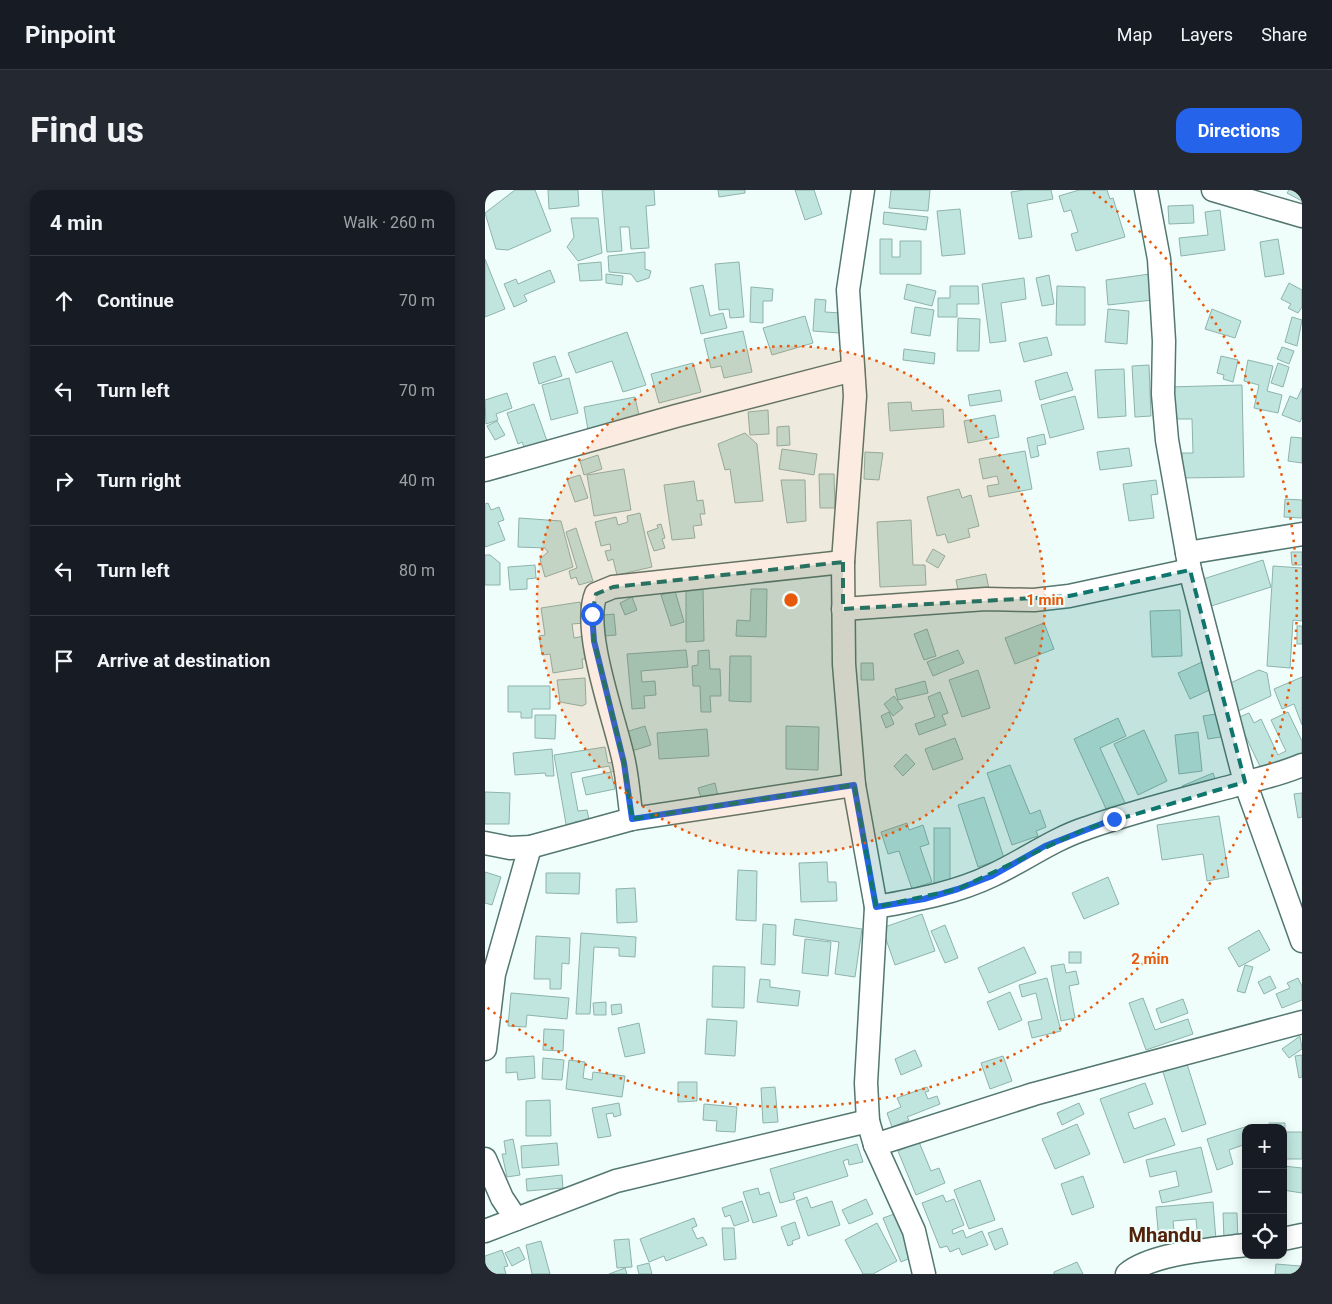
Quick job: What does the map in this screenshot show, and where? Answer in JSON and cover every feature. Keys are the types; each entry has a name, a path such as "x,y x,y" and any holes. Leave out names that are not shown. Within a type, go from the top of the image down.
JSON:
{"street":[{"path":"863,190 848,290 855,396 843,562 843,609 844,664 854,785 876,907 866,1083 867,1122 875,1145 914,1232 924,1274"},
{"path":"1146,190 1159,259 1164,341 1163,394 1167,440 1188,562 1245,782 1302,941"},
{"path":"1213,190 1302,216"},
{"path":"485,470 676,416 853,370"},
{"path":"843,609 986,599 1034,600 1069,596 1188,562 1302,534"},
{"path":"632,819 624,763 594,641 592,614 596,594 613,587 843,562"},
{"path":"876,907 924,899 958,889 992,876 1045,846 1085,829 1245,782 1281,774 1302,765"},
{"path":"485,843 510,848 529,847 632,819 854,785"},
{"path":"485,1049 494,974 529,847"},
{"path":"875,1145 1035,1094 1302,1022"},
{"path":"485,1231 616,1181 867,1122"},
{"path":"485,1159 502,1198 516,1219"},
{"path":"1287,1238 1302,1235"},
{"path":"1127,1274 1157,1260 1190,1252 1242,1246"}],"highlighted area":[{"path":"843,562 843,609 1069,596 1190,570 1245,782 1085,829 958,889 876,907 854,785 632,819 624,763 594,641 592,614 596,594 613,587"}],"building":[{"path":"515,190 535,190 551,231 508,250 496,249 485,213"},
{"path":"548,190 578,190 579,206 549,209"},
{"path":"602,190 654,190 655,205 646,206 649,248 631,249 629,227 620,227 622,251 607,252"},
{"path":"718,190 745,190 745,193 719,197"},
{"path":"795,190 814,190 822,214 805,220"},
{"path":"891,190 930,190 928,211 889,208"},
{"path":"1051,190 1053,199 1027,204 1032,237 1019,239 1011,192"},
{"path":"1079,190 1107,190 1110,199 1113,198 1125,237 1076,251 1071,234 1078,232 1071,210 1064,212 1059,196"},
{"path":"1289,190 1302,190 1302,201 1287,193"},
{"path":"1193,205 1194,223 1169,224 1168,206"},
{"path":"960,209 965,254 942,256 937,211"},
{"path":"1220,210 1225,250 1181,256 1179,238 1208,235 1205,212"},
{"path":"884,212 928,217 926,230 883,224"},
{"path":"571,218 598,218 602,253 578,261 567,247 574,237"},
{"path":"880,239 892,239 892,257 900,257 900,241 921,241 921,274 880,274"},
{"path":"1278,239 1284,274 1265,277 1260,242"},
{"path":"645,252 645,269 651,271 649,278 637,282 631,274 609,272 608,256"},
{"path":"485,259 505,309 485,317"},
{"path":"601,262 602,280 580,281 578,264"},
{"path":"739,262 744,317 730,318 729,309 719,310 715,264"},
{"path":"550,270 555,282 524,295 527,301 514,307 504,284 516,279 518,284"},
{"path":"606,274 623,276 622,285 606,283"},
{"path":"1150,274 1153,300 1108,305 1106,280"},
{"path":"1049,275 1054,304 1042,306 1036,278"},
{"path":"1024,278 1026,299 1001,303 1006,341 990,343 982,284"},
{"path":"1289,283 1302,290 1302,307 1298,313 1288,308 1291,304 1281,299"},
{"path":"907,284 936,291 932,306 904,299"},
{"path":"703,285 710,316 723,313 727,328 701,334 690,288"},
{"path":"950,286 978,286 979,304 957,304 957,317 938,317 938,298 950,298"},
{"path":"1057,286 1085,287 1085,325 1056,325"},
{"path":"751,287 773,289 772,301 763,301 763,323 750,322"},
{"path":"815,299 826,300 825,312 841,313 839,333 813,331"},
{"path":"915,307 934,310 930,336 911,333"},
{"path":"1108,309 1129,311 1127,344 1105,342"},
{"path":"1212,309 1241,321 1235,338 1205,329"},
{"path":"805,316 813,343 772,355 763,328"},
{"path":"1292,317 1302,320 1297,346 1285,342"},
{"path":"958,318 980,319 979,351 957,351"},
{"path":"743,331 752,372 724,378 721,366 711,368 704,339"},
{"path":"627,332 646,385 623,392 612,361 576,373 568,353"},
{"path":"1047,337 1052,355 1024,362 1019,343"},
{"path":"1282,347 1294,351 1289,364 1277,359"},
{"path":"904,349 935,353 934,364 903,360"},
{"path":"555,356 562,376 539,384 533,363"},
{"path":"1221,356 1238,360 1233,382 1223,379 1224,375 1217,373"},
{"path":"1248,360 1273,366 1267,391 1282,395 1278,413 1254,408 1259,385 1244,381"},
{"path":"693,363 701,392 659,403 651,374"},
{"path":"1278,363 1289,367 1283,387 1271,383"},
{"path":"1149,365 1151,416 1135,417 1132,366"},
{"path":"1124,369 1126,416 1098,418 1095,370"},
{"path":"1067,372 1073,390 1040,400 1035,381"},
{"path":"569,378 578,413 551,420 542,385"},
{"path":"1242,385 1244,477 1183,478 1182,453 1193,453 1192,419 1169,419 1168,387"},
{"path":"1302,388 1302,417 1300,422 1282,415 1290,396 1297,399"},
{"path":"1000,390 1002,401 970,406 968,395"},
{"path":"507,393 512,408 496,414 498,420 486,424 485,400"},
{"path":"1075,396 1084,429 1050,438 1041,405"},
{"path":"635,397 640,420 588,430 584,407"},
{"path":"911,402 912,411 943,409 944,427 890,431 888,403"},
{"path":"534,404 547,441 525,449 522,442 518,444 507,413"},
{"path":"768,410 769,434 750,435 748,412"},
{"path":"995,415 999,437 968,443 964,421"},
{"path":"497,421 505,435 495,440 487,426"},
{"path":"789,426 790,445 777,446 777,427"},
{"path":"745,433 757,444 763,501 735,503 730,469 725,470 718,444"},
{"path":"1044,434 1046,444 1037,446 1039,456 1031,458 1027,438"},
{"path":"1291,437 1302,438 1302,463 1288,461"},
{"path":"1129,448 1132,466 1100,470 1097,452"},
{"path":"782,449 817,454 814,475 779,469"},
{"path":"1025,451 1032,489 989,497 987,486 999,484 997,476 983,479 979,459"},
{"path":"865,452 883,453 879,480 864,479"},
{"path":"598,455 602,469 584,475 580,461"},
{"path":"624,469 631,510 594,516 587,475"},
{"path":"819,474 834,474 835,508 820,508"},
{"path":"580,475 588,498 575,502 567,479"},
{"path":"781,480 805,480 806,521 787,523"},
{"path":"1156,480 1158,494 1151,495 1154,518 1129,521 1123,484"},
{"path":"694,481 697,501 703,500 705,514 700,514 702,525 693,526 695,538 672,540 664,485"},
{"path":"959,489 962,498 971,495 979,526 968,529 970,537 948,543 945,534 937,536 927,497"},
{"path":"1285,499 1302,500 1302,518 1284,517"},
{"path":"488,503 491,510 499,507 504,520 498,522 505,540 485,547 485,504"},
{"path":"640,513 652,567 617,575 613,559 608,561 605,551 611,550 610,544 601,546 595,522 616,517 618,525 628,522 627,516"},
{"path":"519,518 561,521 573,567 545,577 540,559 548,552 545,548 518,547"},
{"path":"911,520 913,565 925,565 926,585 880,587 877,522"},
{"path":"661,524 665,538 662,539 665,548 654,551 647,532 658,528 657,525"},
{"path":"576,528 593,581 579,585 576,577 571,579 569,571 577,568 566,532"},
{"path":"933,549 945,556 938,568 926,561"},
{"path":"1291,552 1302,552 1302,565 1292,565"},
{"path":"485,555 490,555 500,563 500,585 485,585"},
{"path":"1263,560 1271,587 1205,608 1197,581"},
{"path":"535,565 536,578 527,579 527,589 510,590 508,567"},
{"path":"1273,566 1302,568 1302,621 1293,620 1290,668 1267,666"},
{"path":"986,574 989,589 959,595 956,580"},
{"path":"686,589 703,589 704,641 686,642"},
{"path":"751,589 767,589 766,637 736,636 737,620 750,621"},
{"path":"675,591 684,622 671,626 661,595"},
{"path":"632,597 637,610 625,615 620,603"},
{"path":"580,602 584,623 572,624 574,638 584,636 587,659 582,659 583,668 553,673 550,654 542,655 539,636 545,635 541,608"},
{"path":"1180,610 1182,656 1152,657 1150,611"},
{"path":"614,614 616,635 605,636 604,615"},
{"path":"1044,623 1054,649 1015,664 1005,638"},
{"path":"1297,626 1302,626 1302,644 1297,644"},
{"path":"927,629 936,656 924,660 914,634"},
{"path":"686,650 688,667 641,671 642,682 655,681 656,695 644,696 645,708 632,709 627,654"},
{"path":"709,650 710,669 720,669 721,696 710,696 711,712 701,712 700,686 693,686 692,666 698,665 698,651"},
{"path":"958,650 964,663 933,676 927,662"},
{"path":"730,656 751,656 751,702 729,701"},
{"path":"1202,662 1214,688 1190,699 1178,673"},
{"path":"861,663 873,663 874,680 861,680"},
{"path":"978,670 990,708 962,717 949,680"},
{"path":"1259,670 1267,673 1271,696 1236,712 1224,686"},
{"path":"1302,677 1302,725 1294,704 1282,709 1274,689"},
{"path":"585,678 586,704 582,706 560,702 557,680"},
{"path":"925,681 928,693 898,700 895,689"},
{"path":"508,686 550,686 550,709 532,709 532,718 521,718 521,712 508,712"},
{"path":"940,692 948,713 942,715 946,725 919,735 915,724 935,717 928,697"},
{"path":"894,696 903,708 893,716 884,704"},
{"path":"889,712 894,724 886,728 881,716"},
{"path":"1288,712 1302,741 1302,759 1265,777 1237,718 1249,713 1254,723 1261,719 1278,755 1286,751 1271,720"},
{"path":"1216,714 1221,737 1208,739 1203,716"},
{"path":"535,715 556,715 555,739 535,738"},
{"path":"1118,718 1126,736 1100,748 1125,803 1107,811 1074,739"},
{"path":"645,726 651,745 632,751 626,732"},
{"path":"786,726 819,727 818,770 786,769"},
{"path":"707,729 709,756 659,759 657,733"},
{"path":"1144,730 1167,781 1138,795 1114,744"},
{"path":"1198,732 1202,771 1179,774 1175,735"},
{"path":"955,738 963,759 933,770 925,749"},
{"path":"605,747 608,763 619,761 620,770 611,772 609,766 571,773 578,811 587,810 589,820 575,822 576,829 567,830 554,755"},
{"path":"552,749 554,776 546,776 545,773 515,775 513,753"},
{"path":"906,754 915,764 903,776 894,766"},
{"path":"1010,765 1030,814 1040,810 1046,827 1036,831 1038,836 1012,845 987,773"},
{"path":"611,772 615,789 586,795 582,778"},
{"path":"1213,773 1217,784 1186,796 1182,786"},
{"path":"715,783 718,796 702,801 698,788"},
{"path":"485,792 510,793 509,824 485,824"},
{"path":"1302,793 1302,817 1298,818 1294,794"},
{"path":"984,797 1004,858 978,867 958,805"},
{"path":"1219,816 1229,877 1207,881 1203,854 1162,860 1157,825"},
{"path":"907,823 909,830 923,825 929,844 920,847 932,882 912,889 899,851 888,854 881,832"},
{"path":"934,828 950,828 950,886 934,886"},
{"path":"827,862 828,882 836,882 837,901 801,902 799,863"},
{"path":"738,870 757,871 756,921 736,920"},
{"path":"485,872 501,877 492,905 485,903"},
{"path":"546,873 580,873 579,894 546,893"},
{"path":"1108,877 1119,904 1084,919 1072,893"},
{"path":"635,888 637,922 617,923 616,889"},
{"path":"922,914 935,951 895,965 882,928"},
{"path":"795,919 862,929 855,977 835,974 839,942 793,935"},
{"path":"763,924 776,925 775,965 761,964"},
{"path":"945,925 958,958 945,963 931,931"},
{"path":"1259,930 1270,950 1239,967 1228,948"},
{"path":"581,933 636,937 635,957 619,956 619,948 594,947 590,1014 576,1014"},
{"path":"536,936 570,938 569,964 562,963 561,989 550,989 550,979 534,979"},
{"path":"805,939 831,942 828,976 802,973"},
{"path":"1024,947 1036,973 989,993 978,968"},
{"path":"1069,952 1081,952 1081,963 1069,963"},
{"path":"1064,964 1066,973 1076,971 1079,984 1069,986 1075,1018 1061,1021 1051,966"},
{"path":"1245,965 1253,967 1245,993 1237,991"},
{"path":"713,966 745,967 744,1008 712,1007"},
{"path":"1270,976 1276,988 1264,994 1258,982"},
{"path":"1047,978 1061,1031 1032,1038 1028,1022 1042,1019 1036,993 1022,997 1019,985"},
{"path":"1298,978 1302,986 1302,1000 1282,1008 1276,994 1290,988 1287,983"},
{"path":"760,979 770,980 770,987 800,991 798,1006 757,1002"},
{"path":"1010,992 1022,1020 999,1030 987,1002"},
{"path":"511,993 569,998 567,1019 527,1015 526,1027 508,1026"},
{"path":"1143,998 1155,1030 1188,1019 1193,1034 1146,1050 1129,1003"},
{"path":"1183,999 1188,1013 1161,1023 1156,1009"},
{"path":"606,1002 606,1015 594,1015 593,1003"},
{"path":"621,1004 622,1013 612,1015 611,1005"},
{"path":"707,1019 737,1021 735,1056 705,1054"},
{"path":"639,1023 645,1053 625,1057 618,1028"},
{"path":"544,1029 564,1030 563,1051 543,1050"},
{"path":"1300,1036 1302,1049 1289,1058 1282,1049"},
{"path":"915,1050 922,1066 901,1075 895,1059"},
{"path":"1302,1055 1302,1077 1299,1078 1295,1056"},
{"path":"534,1056 535,1078 518,1080 517,1072 506,1073 506,1058"},
{"path":"1003,1056 1012,1081 990,1089 981,1063"},
{"path":"543,1058 564,1060 562,1080 542,1079"},
{"path":"569,1060 585,1062 583,1078 592,1080 593,1072 625,1076 622,1097 566,1089"},
{"path":"1187,1064 1206,1124 1182,1132 1163,1072"},
{"path":"678,1082 697,1082 697,1101 678,1102"},
{"path":"1145,1083 1153,1104 1128,1113 1134,1129 1165,1118 1175,1145 1124,1163 1100,1099"},
{"path":"775,1087 778,1122 763,1123 761,1088"},
{"path":"927,1087 929,1091 925,1092 928,1099 937,1096 940,1104 907,1117 909,1120 892,1127 887,1113 901,1107 897,1098"},
{"path":"550,1100 551,1136 526,1136 526,1101"},
{"path":"619,1103 621,1115 614,1117 613,1113 606,1114 611,1136 598,1138 592,1108"},
{"path":"1079,1103 1084,1114 1062,1125 1057,1113"},
{"path":"704,1104 737,1107 735,1132 716,1131 717,1121 703,1120"},
{"path":"1269,1123 1285,1123 1285,1124"},
{"path":"1077,1124 1090,1154 1055,1169 1042,1139"},
{"path":"1242,1128 1242,1145 1229,1150 1233,1164 1217,1170 1207,1139"},
{"path":"1287,1132 1302,1132 1302,1159 1287,1159"},
{"path":"513,1139 520,1175 507,1177 502,1154 506,1154 504,1141"},
{"path":"919,1142 931,1171 939,1168 945,1183 916,1195 898,1151"},
{"path":"557,1143 559,1165 522,1168 521,1146"},
{"path":"857,1144 863,1162 849,1165 848,1159 843,1161 848,1176 793,1193 795,1199 780,1203 770,1169"},
{"path":"1201,1147 1212,1192 1162,1203 1159,1191 1179,1186 1176,1171 1150,1177 1146,1160"},
{"path":"1287,1166 1302,1168 1302,1193 1287,1191"},
{"path":"562,1175 563,1188 527,1191 526,1179"},
{"path":"1083,1176 1094,1207 1072,1215 1061,1184"},
{"path":"980,1180 995,1220 969,1229 954,1190"},
{"path":"758,1188 760,1195 769,1192 777,1216 753,1223 743,1192"},
{"path":"943,1195 946,1202 954,1199 964,1225 952,1230 953,1234 963,1230 966,1238 982,1231 988,1245 962,1255 959,1248 950,1252 947,1246 940,1248 922,1203"},
{"path":"807,1197 811,1208 832,1201 840,1225 808,1236 796,1201"},
{"path":"866,1199 873,1214 849,1224 842,1210"},
{"path":"742,1201 749,1221 734,1226 730,1215 725,1217 722,1208"},
{"path":"1213,1202 1216,1240 1180,1243 1179,1231 1197,1230 1196,1219 1173,1221 1175,1239 1159,1241 1156,1207"},
{"path":"897,1213 915,1256 901,1262 883,1218"},
{"path":"1223,1213 1237,1213 1238,1240 1224,1240"},
{"path":"694,1218 697,1226 692,1228 697,1239 703,1237 707,1245 666,1261 664,1256 649,1262 640,1239"},
{"path":"795,1222 800,1238 792,1241 793,1244 788,1246 781,1227"},
{"path":"877,1223 897,1261 873,1274 863,1274 845,1240"},
{"path":"722,1228 734,1228 736,1259 724,1260"},
{"path":"1002,1228 1008,1244 995,1250 988,1233"},
{"path":"629,1239 632,1267 617,1268 614,1240"},
{"path":"541,1241 550,1274 532,1274 526,1245"},
{"path":"519,1247 525,1259 512,1266 505,1253"},
{"path":"502,1250 508,1266 504,1267 506,1274 486,1274 485,1256"},
{"path":"1077,1262 1083,1274 1054,1274 1054,1272"},
{"path":"649,1263 652,1274 639,1274 637,1266"},
{"path":"1276,1264 1300,1266 1299,1274 1275,1274"},
{"path":"625,1268 627,1274 609,1274"}],"district":[{"name":"Mhandu","path":"1165,1235"}],"route":[{"path":"592,614 594,641 624,763 632,819 854,785 876,907 924,899 958,889 992,876 1045,846 1114,819"}]}
